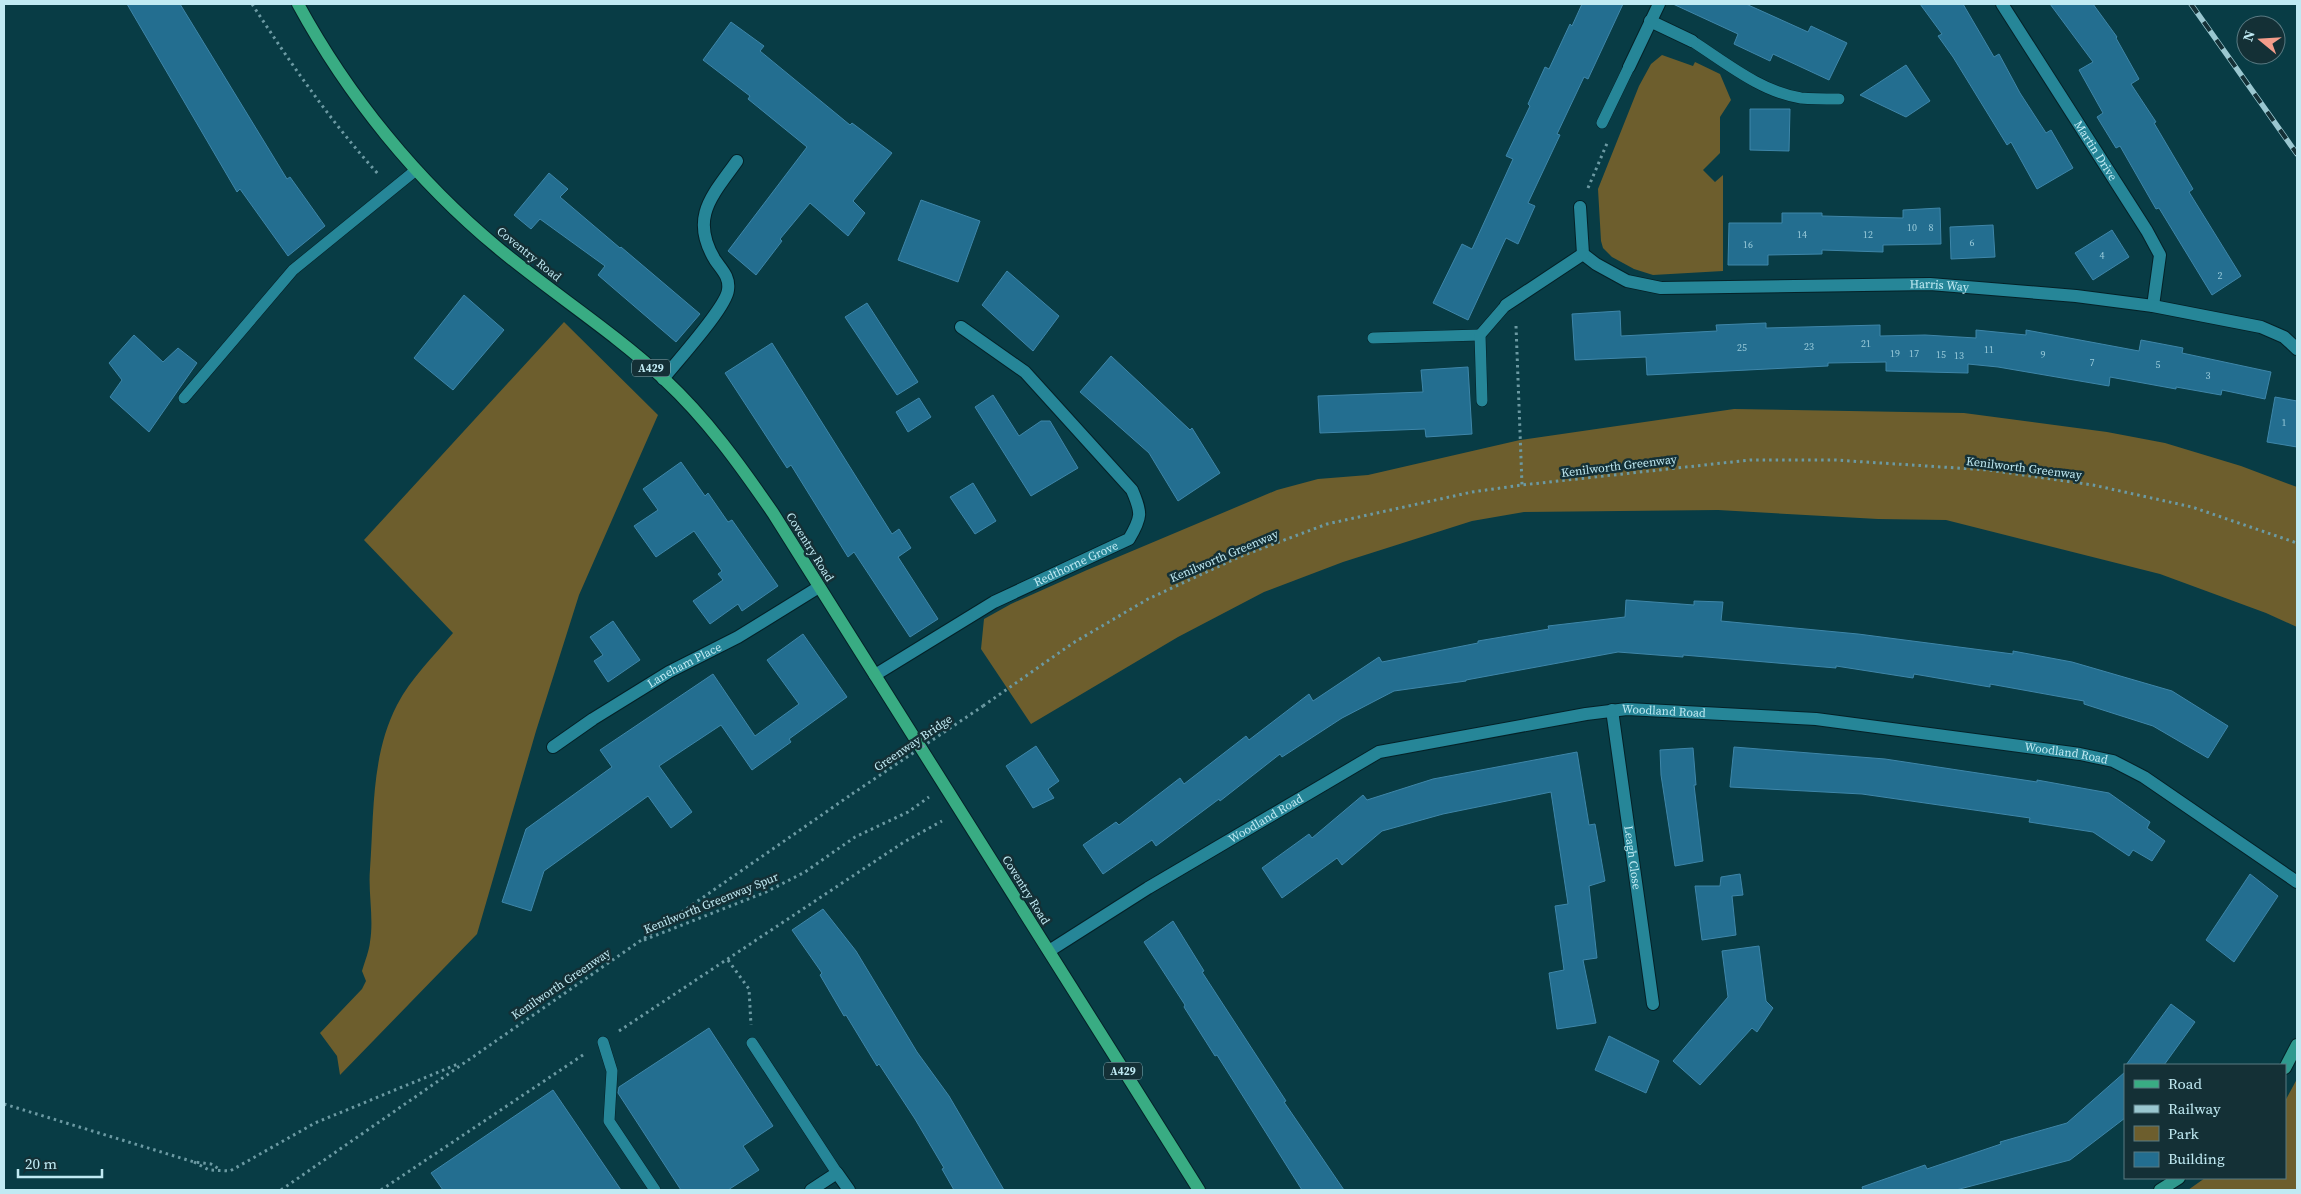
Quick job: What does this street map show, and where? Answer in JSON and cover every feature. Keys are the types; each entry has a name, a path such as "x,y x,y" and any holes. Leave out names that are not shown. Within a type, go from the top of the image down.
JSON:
{"main road":[{"name":"Coventry Road","path":"298,4 358,99 416,170 497,248 664,379 714,430 740,465 875,675 1199,1190"}],"street":[{"path":"1629,67 1659,4"},
{"name":"Martin Drive","path":"2002,4 2148,231 2160,255 2153,306"},
{"path":"1650,21 1692,41"},
{"path":"664,379 725,302 729,284 726,273 715,259 708,242 704,226 704,216 707,205 737,161"},
{"path":"1506,305 1583,254 1580,207"},
{"name":"Harris Way","path":"1583,254 1596,264 1627,281 1661,288 1930,284 2076,296 2153,306 2261,327 2284,337 2297,349"},
{"name":"Redthorne Grove","path":"875,675 994,602 1129,539 1138,524 1141,510 1132,490 1025,372 961,327"},
{"name":"Laneham Place","path":"553,747 593,719 669,672 738,637 819,588"},
{"name":"Woodland Road","path":"1049,951 1148,888 1380,752 1612,710 1627,709 1816,719 1976,739 2102,758 2124,766 2144,777 2297,882"},
{"name":"Leagh Close","path":"1612,710 1653,1004"},
{"path":"2286,1066 2297,1045"},
{"path":"811,1190 837,1173 848,1190"},
{"path":"2160,1190 2177,1179"}],"lane":[{"path":"1692,41 1754,80 1779,92 1801,98 1839,99"},
{"path":"1602,123 1629,67"},
{"path":"184,398 292,270 416,170"},
{"path":"1482,401 1480,335 1506,305"},
{"path":"1374,338 1480,335"},
{"path":"603,1042 612,1071 609,1121 655,1190"},
{"path":"752,1043 837,1173"}],"path":[{"path":"252,4 284,54 342,134 392,190"},
{"path":"1506,305 1515,322 1522,485"},
{"name":"Kenilworth Greenway","path":"983,706 1073,643 1148,599 1239,556 1327,524 1472,492 1522,485 1750,460 1834,460 1978,470 2093,485 2192,507 2297,543"},
{"name":"Greenway Bridge","path":"852,794 983,706"},
{"name":"Kenilworth Greenway Spur","path":"638,942 766,892 804,872 855,837 908,812 944,787"},
{"name":"Kenilworth Greenway","path":"281,1190 852,794"},
{"path":"381,1190 904,842 959,809"},
{"path":"728,960 749,989 752,1043"},
{"path":"4,1104 194,1162 211,1164 220,1169 230,1171 315,1123 463,1062"}],"green space":[{"path":"1662,55 1693,66 1695,62 1720,74 1731,100 1720,117 1720,153 1703,170 1715,182 1723,175 1723,271 1653,275 1634,269 1612,257 1603,248 1601,241 1598,189 1639,86 1651,64"},
{"path":"564,322 658,415 579,595 536,731 477,934 340,1075 337,1056 320,1033 362,989 366,981 362,971 369,949 371,933 370,878 373,807 382,744 397,705 403,695 416,676 453,633 364,540"},
{"path":"1734,409 1964,413 2107,432 2165,443 2241,466 2297,487 2297,627 2266,613 2160,574 1946,520 1878,519 1718,510 1524,512 1472,521 1343,562 1264,592 1178,637 1031,724 981,649 984,619 1011,604 1277,490 1318,479 1368,475 1520,440"},
{"path":"2297,1079 2297,1190 2188,1190 2204,1179 2286,1179 2286,1099"}],"building":[{"path":"127,4 180,4 287,179 290,177 325,226 288,256 240,189 237,192"},
{"path":"1582,4 1623,4 1588,79 1584,77 1557,134 1560,135 1528,203 1535,206 1518,244 1506,238 1468,320 1433,303 1462,244 1472,249 1513,159 1506,156 1530,106 1528,104 1545,67 1549,69 1570,24 1572,26"},
{"path":"1673,4 1746,4 1808,32 1811,26 1847,43 1829,80 1773,54 1770,61 1734,44 1738,34"},
{"path":"1920,4 1963,4 1994,57 1999,54 2020,93 2046,133 2051,130 2073,168 2037,189 2011,142 2007,145 1938,36 1942,34"},
{"path":"2050,4 2093,4 2117,37 2139,79 2131,84 2156,122 2154,123 2193,189 2189,192 2241,276 2212,295 2159,208 2156,209 2120,146 2116,148 2097,117 2103,113 2079,70 2093,62"},
{"path":"731,22 764,46 760,51 850,125 852,123 892,153 853,201 865,213 848,236 810,203 780,239 782,241 756,275 728,251 807,147 748,99 750,96 703,60"},
{"path":"1906,65 1930,101 1906,117 1860,95"},
{"path":"1750,109 1790,109 1789,151 1750,150"},
{"path":"549,173 568,189 560,197 700,314 676,342 598,275 605,266 540,219 531,229 514,215"},
{"path":"921,200 980,221 958,282 898,260"},
{"path":"1940,208 1941,244 1883,245 1883,252 1822,250 1822,254 1768,255 1768,265 1728,265 1729,223 1782,223 1782,213 1822,213 1822,216 1903,218 1903,210"},
{"path":"1993,225 1995,257 1951,259 1950,227"},
{"path":"2112,230 2129,257 2093,280 2075,253"},
{"path":"1007,271 1059,316 1033,351 982,305"},
{"path":"464,295 504,330 453,390 414,358"},
{"path":"867,303 918,382 897,395 845,317"},
{"path":"1620,311 1621,336 1717,331 1716,325 1766,323 1766,328 1880,325 1880,336 1925,335 1976,338 1976,330 2026,335 2026,330 2139,351 2141,340 2183,348 2182,353 2271,372 2265,399 2222,390 2221,395 2110,377 2109,386 1998,367 1968,364 1968,373 1886,371 1886,362 1828,363 1828,366 1647,375 1646,357 1575,360 1572,314"},
{"path":"134,335 163,362 178,348 197,363 149,432 110,397 122,380 109,363"},
{"path":"772,343 892,534 899,529 911,548 898,557 938,619 910,637 854,552 848,557 791,465 787,468 725,373"},
{"path":"1111,356 1190,430 1192,428 1220,473 1178,501 1149,453 1080,392"},
{"path":"1468,367 1472,434 1426,437 1425,429 1320,433 1318,396 1423,392 1421,370"},
{"path":"993,395 1019,436 1041,421 1050,421 1078,468 1031,496 975,407"},
{"path":"2275,397 2297,401 2297,447 2267,442"},
{"path":"919,398 931,417 908,432 896,412"},
{"path":"681,462 705,496 708,493 728,522 732,520 778,586 742,611 738,604 710,624 693,601 723,580 718,574 722,571 694,531 656,557 634,526 658,510 643,489"},
{"path":"973,483 996,521 975,534 950,497"},
{"path":"1626,600 1694,605 1694,601 1723,602 1721,621 1858,634 2013,654 2013,651 2072,662 2172,691 2228,726 2208,758 2153,726 2084,704 2084,701 1990,684 1990,687 1914,674 1913,678 1836,666 1836,668 1683,655 1683,657 1618,652 1466,681 1394,691 1342,718 1282,757 1280,754 1220,801 1219,799 1156,846 1152,840 1103,874 1083,845 1116,822 1119,825 1180,778 1184,784 1246,736 1249,740 1309,694 1313,701 1379,657 1382,662 1478,643 1478,641 1549,629 1548,626 1625,617"},
{"path":"613,621 640,660 608,682 594,661 603,655 590,637"},
{"path":"803,634 847,697 789,739 791,742 752,770 721,725 659,766 692,812 671,828 648,796 544,871 531,911 502,902 526,829 612,767 600,750 713,674 755,736 799,704 767,660"},
{"path":"1036,746 1059,781 1048,789 1054,798 1033,808 1006,766"},
{"path":"1734,747 1885,759 2037,782 2037,780 2109,793 2150,822 2147,828 2165,841 2152,861 2133,850 2129,856 2093,832 2029,822 2030,818 1862,794 1730,787"},
{"path":"1693,748 1696,785 1694,785 1703,861 1675,866 1661,775 1660,750"},
{"path":"1577,752 1589,825 1595,824 1605,881 1589,886 1597,958 1583,960 1596,1023 1557,1029 1549,973 1564,970 1555,906 1568,904 1551,792 1443,814 1382,831 1342,865 1337,858 1282,898 1262,868 1309,834 1312,838 1363,795 1367,800 1433,779"},
{"path":"1740,874 1743,895 1732,896 1736,935 1702,940 1695,886 1720,886 1721,877"},
{"path":"2250,874 2278,896 2234,962 2206,940"},
{"path":"823,909 856,951 917,1052 949,1096 1004,1190 954,1190 942,1169 944,1168 915,1119 879,1064 877,1066 846,1015 844,1016 820,975 822,973 792,930"},
{"path":"1173,921 1204,971 1202,972 1286,1101 1284,1102 1344,1190 1302,1190 1217,1055 1215,1056 1144,942"},
{"path":"1759,946 1766,1001 1773,1008 1757,1032 1752,1028 1700,1085 1673,1061 1728,997 1722,951"},
{"path":"2171,1004 2195,1022 2165,1064 2127,1064"},
{"path":"709,1028 773,1126 743,1146 759,1170 728,1190 681,1190 618,1093 619,1087"},
{"path":"1609,1036 1659,1061 1646,1093 1595,1070"},
{"path":"2124,1073 2124,1119 2070,1160 1956,1190 1863,1190 1862,1187 1925,1165 1927,1169 2001,1144 2000,1142 2067,1123"},
{"path":"553,1090 621,1190 443,1190 431,1173"}],"railway":[{"path":"2191,4 2297,154"}]}
